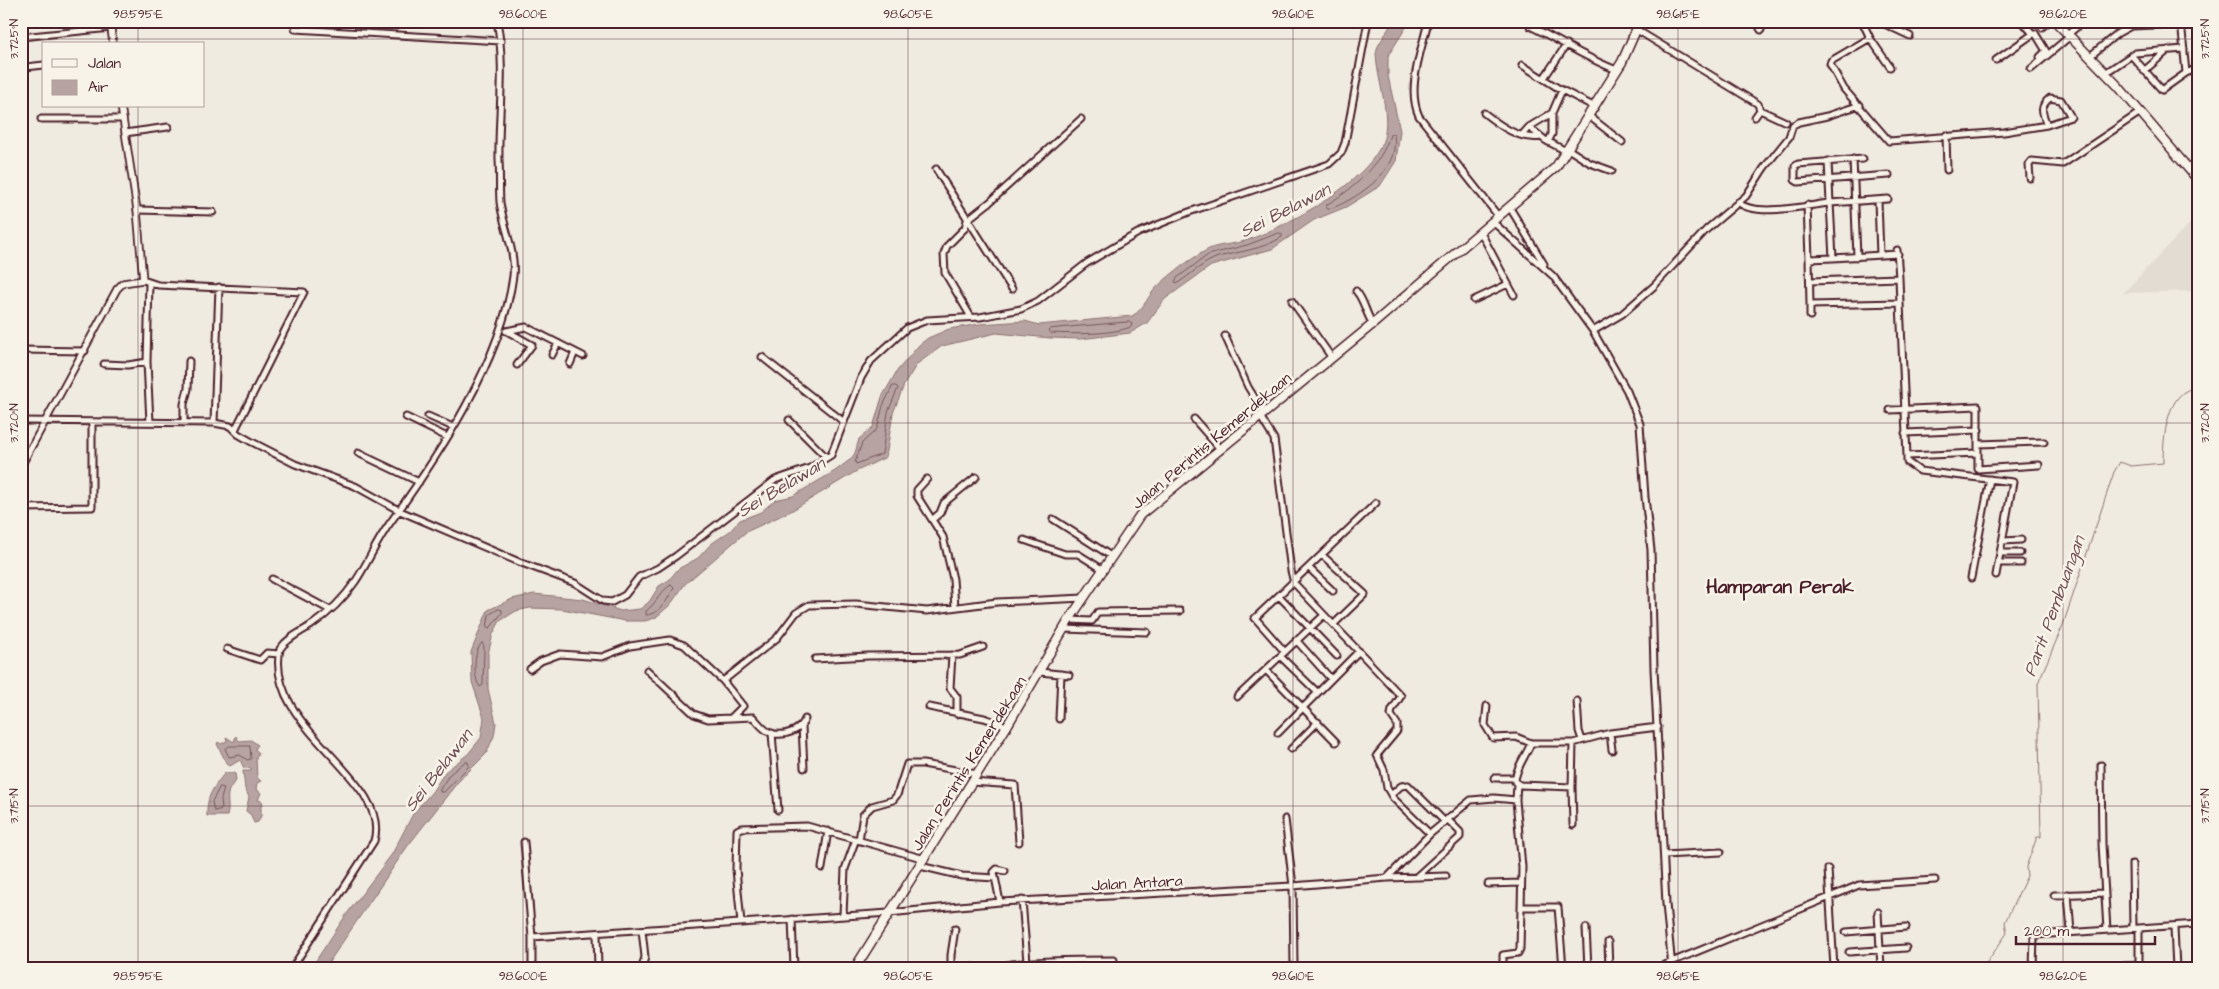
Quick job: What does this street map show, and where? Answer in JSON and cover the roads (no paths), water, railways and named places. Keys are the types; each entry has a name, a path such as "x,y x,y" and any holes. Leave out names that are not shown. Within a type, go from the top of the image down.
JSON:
{"main road":[{"path":"2055,21 2118,86 2139,113 2198,180"},
{"name":"Jalan Perintis Kemerdekaan","path":"855,968 1008,726 1069,620 1102,569 1144,511 1373,324 1556,167 1617,70 1637,24"}],"street":[{"path":"292,968 374,841 376,828 374,815 353,779 308,732 290,703 280,671 279,654 283,644 330,610 355,582 386,529 400,511 453,427 486,365 500,327 514,273 508,234 500,203 501,40 497,21"},
{"path":"21,421 214,423 227,425 252,442 295,464 355,486 400,511 519,562 575,583 603,601 612,602 625,595 640,577 676,556 775,480 810,468 828,456 835,448 861,378 871,361 895,338 921,321 971,317 1021,309 1038,301 1087,263 1138,233 1189,212 1330,164 1337,159 1345,143 1368,21"},
{"path":"1428,21 1413,95 1419,116 1496,220 1545,266"},
{"path":"1756,21 1761,30"},
{"path":"1890,67 1869,37 1863,22 1877,21 1910,36"},
{"path":"2022,21 2034,34 2046,52 2031,67 2084,21"},
{"path":"2042,27 2049,21"},
{"path":"2089,57 2118,33 2131,26 2181,22 2186,73"},
{"path":"1637,24 1758,104 1760,110 1786,122"},
{"path":"21,37 111,25 113,42"},
{"path":"1530,26 1567,44 1599,63 1617,70"},
{"path":"295,29 501,40"},
{"path":"1996,60 2034,34"},
{"path":"1869,37 1830,62 1841,84 1889,141 1946,135 2004,132 2047,125 2071,117 2060,100 2050,98 2043,104 2042,110 2047,125"},
{"path":"1544,78 1567,44"},
{"path":"2105,73 2131,56 2141,52 2184,49"},
{"path":"2144,71 2168,50"},
{"path":"2131,56 2162,90 2186,73 2198,68"},
{"path":"26,67 42,65"},
{"path":"1522,65 1562,90 1595,107"},
{"path":"1548,142 1552,134 1552,113 1562,90"},
{"path":"1593,331 1622,314 1654,286 1707,228 1746,196 1764,168 1782,147 1793,125 1860,105"},
{"path":"122,108 137,210 143,280"},
{"path":"1756,117 1760,110"},
{"path":"1484,113 1499,124 1522,135 1532,138 1541,137"},
{"path":"1522,135 1529,127 1552,113"},
{"path":"2030,178 2029,165 2032,161 2063,164 2139,113"},
{"path":"1589,116 1622,142"},
{"path":"41,119 123,118"},
{"path":"971,317 945,273 945,249 953,238 965,228 967,220 990,202 1082,119"},
{"path":"125,133 168,127"},
{"path":"1529,127 1548,142 1590,163 1612,171"},
{"path":"1946,135 1947,170"},
{"path":"1863,159 1797,165 1796,180 1889,175"},
{"path":"1854,160 1857,256"},
{"path":"1828,162 1833,258"},
{"path":"936,169 1012,289"},
{"path":"1738,202 1744,208 1784,209 1807,205 1888,199"},
{"path":"1878,200 1880,255"},
{"path":"1807,205 1810,316"},
{"path":"1510,208 1545,266 1593,331 1627,391 1642,431 1645,498 1653,580 1664,855 1672,968"},
{"path":"137,210 213,212"},
{"path":"1481,233 1514,295"},
{"path":"1809,259 1880,255 1898,252 1907,462 1920,471 2013,482 1996,576"},
{"path":"1810,281 1899,278"},
{"path":"21,466 120,285 143,280 149,284 304,292 235,430"},
{"path":"149,284 147,362 150,422"},
{"path":"1474,300 1508,284"},
{"path":"214,423 220,287"},
{"path":"1356,291 1363,300 1364,311 1373,324"},
{"path":"1292,301 1332,358"},
{"path":"1810,305 1900,303"},
{"path":"500,327 532,345 517,365"},
{"path":"506,330 526,327 583,356"},
{"path":"1225,336 1274,439 1290,571 1294,583 1401,696 1391,715 1398,724 1397,731 1377,755 1391,795 1430,834"},
{"path":"552,355 558,343"},
{"path":"21,350 85,351"},
{"path":"570,364 575,352"},
{"path":"762,357 844,422"},
{"path":"184,423 184,404 188,389 189,361"},
{"path":"104,364 128,365 147,362"},
{"path":"1890,410 1978,406 1978,469 1976,477"},
{"path":"428,416 453,427"},
{"path":"406,417 447,437"},
{"path":"1194,419 1221,450"},
{"path":"789,420 824,455 828,456"},
{"path":"21,508 92,507 92,423"},
{"path":"1905,433 1979,430"},
{"path":"1978,444 2044,442"},
{"path":"358,453 419,482"},
{"path":"1907,456 1978,453"},
{"path":"1978,469 2039,465"},
{"path":"933,519 940,513 944,503 976,477"},
{"path":"927,479 918,490 917,496 943,538 949,557 955,607"},
{"path":"1971,578 1990,479"},
{"path":"1317,692 1255,620 1257,616 1310,569 1322,554 1376,503"},
{"path":"1053,519 1111,556"},
{"path":"1024,540 1066,554 1078,554 1102,569"},
{"path":"2003,541 2021,540"},
{"path":"2000,553 2020,553"},
{"path":"1322,554 1365,594 1334,624"},
{"path":"1999,564 2021,563"},
{"path":"1310,569 1333,591"},
{"path":"272,580 330,610"},
{"path":"1279,596 1337,656"},
{"path":"723,681 777,638 796,613 809,605 856,604 927,611 997,602 1084,598"},
{"path":"1069,620 1092,621 1098,612 1180,611"},
{"path":"1237,697 1324,614"},
{"path":"1064,629 1147,632"},
{"path":"530,670 541,661 560,654 602,657 630,646 670,640 684,645 723,681 743,706 731,718"},
{"path":"1296,640 1331,679"},
{"path":"815,659 967,654 983,647"},
{"path":"227,649 260,660 267,653 279,654"},
{"path":"1278,733 1359,651"},
{"path":"952,655 950,688 957,697 958,714"},
{"path":"647,670 698,717 708,719 753,718 772,733 787,734 802,726"},
{"path":"1266,670 1336,742"},
{"path":"1040,672 1070,675"},
{"path":"1059,720 1061,674"},
{"path":"1577,701 1579,731 1582,740"},
{"path":"1487,706 1485,725 1493,738 1516,737 1531,743 1573,743 1610,733 1658,727"},
{"path":"929,707 984,718 1008,726"},
{"path":"804,768 802,726 805,719"},
{"path":"1291,749 1318,722"},
{"path":"772,733 778,810"},
{"path":"1610,733 1612,750"},
{"path":"1503,968 1503,955 1518,953 1520,950 1522,866 1516,800 1517,784 1515,778 1517,770 1523,762 1531,743"},
{"path":"1573,743 1573,825"},
{"path":"843,916 845,869 858,839 864,815 872,806 893,800 897,795 907,764 923,764 977,774"},
{"path":"2101,765 2102,832 2108,930"},
{"path":"1494,778 1515,778"},
{"path":"971,782 1016,784 1019,842"},
{"path":"1517,784 1572,787"},
{"path":"1391,795 1401,786 1408,785 1461,835 1417,876"},
{"path":"1387,878 1430,834 1471,800 1494,798 1516,800"},
{"path":"1285,819 1293,886 1294,968"},
{"path":"741,923 736,869 737,830 802,825 858,839 962,876 995,878"},
{"path":"822,868 828,831"},
{"path":"524,842 532,936 532,968"},
{"path":"1664,855 1721,852"},
{"path":"2123,966 2136,967 2139,964 2132,864"},
{"path":"1828,869 1834,968"},
{"path":"1000,902 995,870 1005,871"},
{"name":"Jalan Antara","path":"532,936 597,934 889,913 1022,900 1293,886 1417,876 1446,876"},
{"path":"1657,968 1831,900 1859,884 1935,880"},
{"path":"1488,884 1521,883"},
{"path":"2054,895 2105,893"},
{"path":"2068,894 2071,932"},
{"path":"1022,900 1026,962"},
{"path":"1521,907 1558,907 1563,968"},
{"path":"1878,912 1881,968"},
{"path":"792,919 794,968"},
{"path":"2034,968 2034,935 2136,928 2174,928 2198,924"},
{"path":"1846,932 1906,927"},
{"path":"1586,928 1588,968"},
{"path":"2174,928 2176,968"},
{"path":"951,968 955,929"},
{"path":"642,930 645,957 642,968"},
{"path":"597,934 598,968"},
{"path":"1608,942 1609,968"},
{"path":"1849,952 1906,948"},
{"path":"996,968 1000,964 1026,962 1114,960"},
{"path":"1752,968 1793,968"}],"water":[{"name":"Sei Belawan","path":"1393,21 1410,21 1388,56 1388,76 1400,131 1396,161 1380,186 1346,207 1314,220 1272,249 1211,266 1165,299 1147,323 1130,333 1080,339 996,333 942,346 917,364 904,385 893,413 886,457 855,472 791,511 746,532 685,584 670,605 655,618 645,621 625,621 562,609 530,608 516,611 500,621 493,634 488,654 488,689 496,723 494,736 486,754 457,783 407,847 325,968 311,968 346,915 392,854 413,814 432,792 445,772 468,754 481,738 484,718 472,682 471,652 488,610 512,599 534,594 583,599 621,611 640,609 649,602 659,586 669,580 678,569 698,558 711,544 730,531 740,520 761,512 775,500 793,496 835,471 851,459 859,439 873,427 882,397 897,371 919,345 928,338 949,329 980,324 1025,321 1039,325 1132,316 1159,285 1199,255 1214,247 1245,241 1283,225 1328,199 1366,167 1379,150 1385,133 1386,123 1376,54 1378,46"},
{"path":"236,736 239,741 251,740 258,745 255,749 259,753 256,758 257,778 261,781 257,783 256,789 261,793 258,800 262,801 263,805 261,806 261,816 258,822 254,823 251,815 246,811 249,797 245,789 243,771 251,771 251,768 244,768 240,760 230,766 227,764 217,744 218,742 221,744 227,741 226,737 234,742"},
{"path":"225,773 235,773 236,781 229,790 227,816 207,816 211,793"}],"waterway":[{"name":"Parit Pembuangan","path":"1983,968 2007,933 2005,922 2027,876 2026,867 2037,837 2041,837 2038,683 2063,625 2114,472 2120,462 2131,466 2163,463 2168,417 2173,405 2179,396 2187,390 2198,388"}],"district":[{"name":"Hamparan Perak","path":"1780,586"}]}
